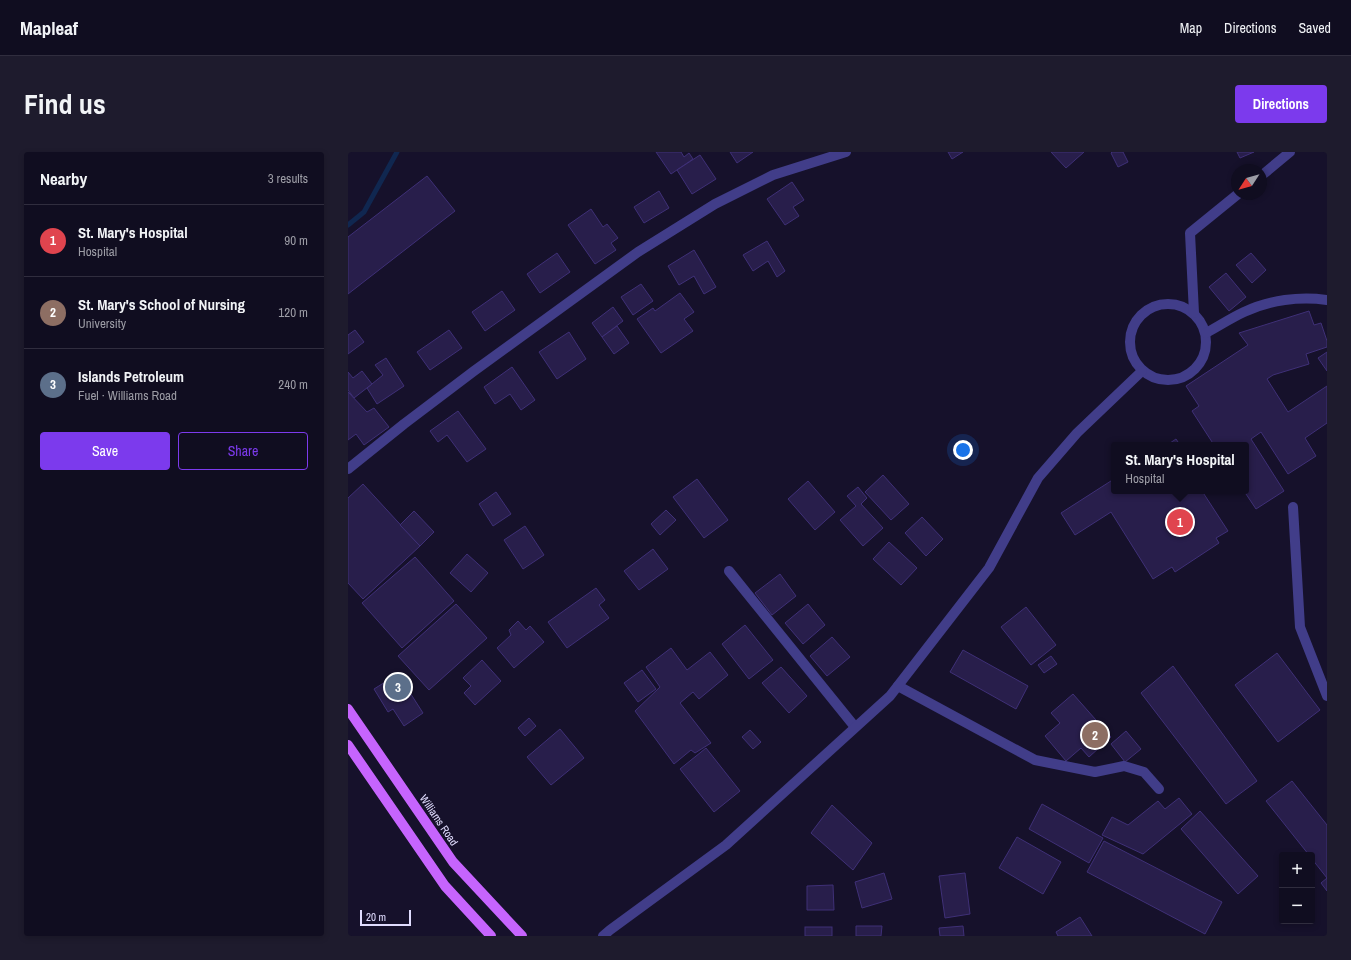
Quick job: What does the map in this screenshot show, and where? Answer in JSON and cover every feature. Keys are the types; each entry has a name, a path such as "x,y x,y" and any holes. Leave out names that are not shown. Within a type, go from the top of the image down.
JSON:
{"main road":[{"name":"Williams Road","path":"348,709 453,862 522,936"},
{"path":"348,745 445,886 491,936"}],"street":[{"path":"348,469 474,371 645,248 715,204 773,175 846,152"},
{"path":"1267,171 1290,152"},
{"path":"1194,314 1174,304 1147,310 1131,330 1131,353 1142,371 1164,381 1188,376 1205,353 1206,333 1194,314 1190,233 1231,200"},
{"path":"1206,333 1245,312 1279,301 1314,298 1327,300"},
{"path":"603,936 726,845 890,696 989,568 1038,478 1077,433 1142,371"},
{"path":"1293,507 1300,627 1327,696"},
{"path":"730,571 855,727"},
{"path":"898,686 1035,760 1095,772 1124,766 1144,772 1159,789"}],"building":[{"path":"656,152 681,152 684,157 689,153 693,159 671,174"},
{"path":"730,152 753,152 737,163"},
{"path":"948,152 963,152 952,159"},
{"path":"1051,152 1084,152 1066,168"},
{"path":"1123,152 1128,162 1118,167 1111,153"},
{"path":"1237,152 1254,152 1240,158"},
{"path":"700,155 716,179 692,194 677,170"},
{"path":"427,176 455,211 348,294 348,237"},
{"path":"792,182 804,200 793,207 799,216 785,225 767,199"},
{"path":"659,191 669,208 644,223 634,207"},
{"path":"591,209 603,227 607,224 618,238 611,243 616,250 595,264 568,225"},
{"path":"767,241 785,271 777,277 768,261 753,271 743,255"},
{"path":"694,250 716,287 704,294 694,276 679,285 668,266"},
{"path":"557,253 570,272 540,293 527,274"},
{"path":"1251,253 1266,270 1252,283 1236,265"},
{"path":"1226,273 1246,297 1229,311 1209,287"},
{"path":"641,284 653,301 633,315 621,297"},
{"path":"502,291 515,310 485,331 472,312"},
{"path":"680,293 694,312 684,319 693,331 661,353 637,319 653,308 655,311"},
{"path":"613,307 623,321 602,337 592,323"},
{"path":"1309,311 1314,325 1321,323 1327,341 1327,347 1306,354 1309,364 1273,375 1267,379 1288,412 1327,386 1327,423 1305,438 1316,456 1288,474 1261,432 1251,439 1284,491 1256,509 1246,494 1249,494 1249,442 1212,442 1192,411 1199,406 1186,386 1248,345 1239,333"},
{"path":"617,326 629,343 614,354 602,337"},
{"path":"355,330 364,342 348,354 348,335"},
{"path":"449,330 462,348 430,370 417,352"},
{"path":"569,332 586,359 557,379 539,352"},
{"path":"1327,352 1327,371 1318,358"},
{"path":"386,358 404,386 377,404 367,388 383,375 375,365"},
{"path":"512,367 535,400 521,410 510,394 495,404 484,387"},
{"path":"362,371 372,384 354,398 348,390 348,372 353,378"},
{"path":"348,392 367,412 374,408 389,427 364,445 356,434 348,440"},
{"path":"458,411 486,449 467,462 447,435 438,442 430,431"},
{"path":"883,475 909,504 891,520 865,492"},
{"path":"697,479 728,520 704,538 673,497"},
{"path":"808,481 835,512 815,530 788,499"},
{"path":"1111,481 1111,494 1204,494 1228,531 1216,538 1219,543 1175,572 1172,567 1153,579 1111,512 1075,535 1061,513"},
{"path":"363,484 420,546 363,599 348,583 348,498"},
{"path":"858,487 867,498 861,504 883,528 863,546 840,520 856,506 847,496"},
{"path":"496,492 511,514 493,526 479,504"},
{"path":"666,510 676,520 660,535 651,524"},
{"path":"414,511 434,532 420,546 400,525"},
{"path":"922,517 943,539 926,556 905,533"},
{"path":"525,526 544,555 523,569 504,540"},
{"path":"889,542 917,568 901,585 873,559"},
{"path":"653,549 668,569 639,590 624,571"},
{"path":"467,554 488,573 471,592 450,573"},
{"path":"415,557 454,601 402,648 362,603"},
{"path":"780,574 796,596 772,615 755,593"},
{"path":"596,588 605,600 599,605 609,618 567,648 548,622"},
{"path":"456,604 487,638 429,690 398,656"},
{"path":"808,604 825,625 803,644 785,623"},
{"path":"1026,607 1056,645 1031,665 1001,627"},
{"path":"518,621 526,630 530,626 544,642 514,668 497,648 511,635 509,630"},
{"path":"745,625 773,660 749,679 722,644"},
{"path":"832,637 850,657 827,676 810,656"},
{"path":"671,648 687,670 710,652 728,675 699,699 693,692 680,703 711,743 695,753 691,750 674,764 635,711 660,687 646,667"},
{"path":"963,650 1028,686 1016,709 950,672"},
{"path":"1277,653 1320,710 1278,742 1235,685"},
{"path":"1051,656 1057,664 1044,673 1038,665"},
{"path":"482,660 501,681 475,705 464,693 471,686 463,678"},
{"path":"1173,666 1257,781 1226,804 1141,693"},
{"path":"781,667 807,696 789,713 762,683"},
{"path":"642,670 656,689 638,702 624,683"},
{"path":"398,674 423,713 404,726 393,709 388,712 374,689"},
{"path":"1073,694 1111,737 1089,757 1081,748 1066,761 1045,736 1060,723 1051,713"},
{"path":"529,718 536,726 525,736 518,728"},
{"path":"560,729 584,758 551,785 527,757"},
{"path":"750,730 761,742 753,749 742,737"},
{"path":"1126,731 1141,749 1125,762 1111,744"},
{"path":"706,748 740,791 714,812 680,769"},
{"path":"1292,781 1327,825 1327,878 1315,863 1315,852 1307,852 1266,801"},
{"path":"1179,798 1192,814 1143,854 1102,835 1112,817 1128,825 1158,801 1165,809"},
{"path":"1042,804 1103,838 1089,863 1029,829"},
{"path":"832,805 872,843 853,870 811,833"},
{"path":"1200,811 1258,876 1238,894 1181,829"},
{"path":"1017,837 1061,862 1043,894 999,868"},
{"path":"1104,841 1222,902 1205,934 1087,872"},
{"path":"884,873 892,899 862,908 855,882"},
{"path":"965,873 970,914 945,918 939,876"},
{"path":"1327,878 1327,891 1321,883"},
{"path":"833,885 834,910 807,910 807,886"},
{"path":"1080,917 1092,936 1058,936 1056,932"},
{"path":"856,926 882,926 881,936 856,936"},
{"path":"963,926 964,936 940,936 939,928"},
{"path":"805,927 832,927 832,936 805,936"}],"waterway":[{"path":"348,225 364,212 397,152"}],"place":[{"name":"St. Mary's Hospital","path":"1180,522"},
{"name":"Islands Petroleum","path":"398,687"},
{"name":"St. Mary's School of Nursing","path":"1095,735"}]}
